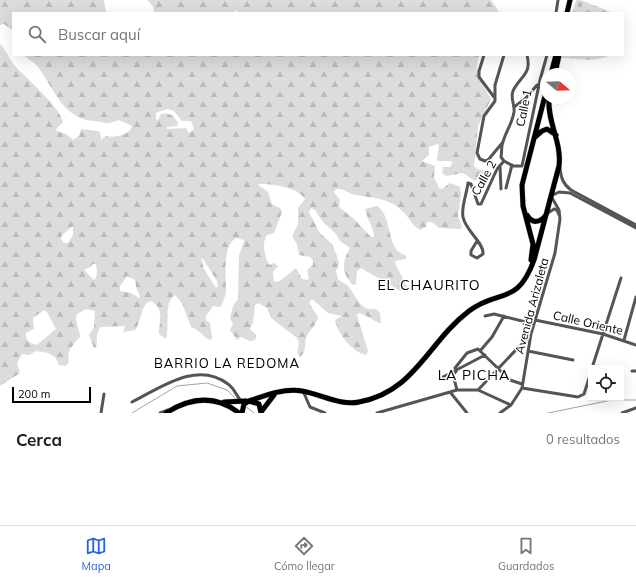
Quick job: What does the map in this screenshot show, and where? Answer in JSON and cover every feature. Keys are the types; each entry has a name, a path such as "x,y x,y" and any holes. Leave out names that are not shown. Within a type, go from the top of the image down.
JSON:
{"highway":[{"path":"567,12 570,0"},
{"path":"570,12 573,0"},
{"path":"553,68 556,56"},
{"path":"557,68 560,56"},
{"path":"520,286 529,268 533,244 523,203 522,186 543,104"},
{"path":"244,403 291,390 340,401 358,403 389,392 403,382 453,326 469,311 484,303 510,294 520,286 531,268 559,162 560,150 550,113 549,104"},
{"path":"535,137 547,129 557,136"},
{"path":"523,203 530,220 540,221 546,214"},
{"path":"261,412 272,396 281,392"},
{"path":"166,413 173,408 200,399 227,403 259,404 261,412"},
{"path":"219,402 241,413 244,403"}],"street":[{"path":"556,12 558,0"},
{"path":"484,56 479,71 479,77 494,97"},
{"path":"503,142 488,160 485,161 480,159 478,153 484,116 495,101 495,86 504,56"},
{"name":"Calle 2","path":"477,241 471,251 471,255 477,258 483,254 484,251 477,241 469,232 463,217 468,183 471,184 478,204 481,204 504,161 501,158 503,142 512,123 514,107 512,92 526,75 529,66 528,56"},
{"path":"544,56 545,62"},
{"name":"Calle 1","path":"543,68 547,56"},
{"path":"514,107 536,87 540,80"},
{"name":"Calle 1","path":"512,165 522,166 540,80"},
{"path":"504,161 512,165 506,188"},
{"path":"559,162 561,178 565,185 636,225"},
{"path":"500,166 501,189"},
{"path":"560,219 559,210 551,196 559,192 570,193 636,228"},
{"path":"546,214 552,208 557,210 560,219"},
{"name":"Avenida Arizaleta","path":"500,413 511,405 522,386 531,334 555,253 560,219"},
{"path":"593,365 621,278"},
{"path":"624,340 636,298"},
{"name":"Calle Oriente","path":"485,316 494,314 603,334 636,345"},
{"path":"480,351 492,338 504,316"},
{"path":"478,390 531,334"},
{"path":"457,390 453,375 457,370 455,368 467,352 478,349 510,380 522,386 578,397 584,394 588,381"},
{"path":"528,351 573,360"},
{"path":"443,377 485,355"},
{"path":"132,402 172,380 206,374 217,377 228,383 244,403"},
{"path":"377,413 457,390 478,390 511,405"},
{"path":"303,392 310,407 325,413"},
{"path":"450,392 467,413"},
{"path":"101,413 104,394"},
{"path":"160,413 173,408"},
{"path":"622,413 636,408"}],"green space":[{"path":"0,0 104,0 106,12 12,12 12,30 4,24 0,25"},
{"path":"147,0 491,0 499,12 238,12 235,10 235,12 154,12 153,6"},
{"path":"576,0 581,0 611,12 572,12"},
{"path":"0,44 14,65 42,93 61,116 63,122 56,129 57,131 66,134 73,140 79,136 81,129 100,132 101,140 106,136 121,136 128,132 132,126 119,120 106,123 82,119 74,114 60,101 38,67 25,56 479,56 477,67 478,77 491,99 478,126 474,166 477,169 488,171 486,175 475,181 463,173 446,176 442,173 443,167 450,167 452,163 451,161 437,160 439,145 437,144 429,147 429,155 422,161 435,166 434,177 439,188 442,189 450,183 460,187 461,193 458,216 462,227 460,229 439,228 432,222 427,222 426,227 420,230 398,207 387,201 353,194 342,189 336,189 334,192 340,200 339,207 354,219 371,237 374,237 374,234 365,209 376,206 383,213 386,218 393,244 399,252 406,256 406,259 395,261 406,284 408,292 399,290 361,268 357,271 356,284 353,285 349,281 344,268 345,259 350,248 340,241 335,233 323,222 315,210 311,208 309,212 320,233 332,244 339,264 336,271 338,279 348,286 362,306 370,309 376,309 380,313 381,323 359,313 357,315 368,351 366,355 356,350 346,342 342,336 335,320 342,316 328,313 312,299 309,303 318,317 316,323 307,336 305,350 300,357 297,353 299,342 297,338 271,318 267,308 258,303 255,305 253,322 250,329 256,335 255,340 250,341 241,337 237,340 230,330 233,324 230,318 233,306 238,299 239,255 244,240 237,238 232,241 227,253 226,292 222,305 220,307 213,306 206,316 206,320 210,323 212,338 210,340 191,327 182,303 175,295 171,298 169,303 166,339 159,334 160,315 158,307 150,301 144,306 135,330 123,332 125,326 101,327 97,334 96,348 94,348 89,335 94,327 95,311 86,309 77,314 76,319 80,336 69,351 69,362 66,366 59,365 55,357 48,353 36,351 29,355 22,354 17,363 20,373 0,386","holes":["167,109 174,111 182,121 191,121 194,129 189,133 186,128 167,129 167,127 177,126 178,123 171,115 167,114 161,114 158,120 156,119 156,113","265,184 291,189 305,199 298,208 298,224 292,236 297,244 299,255 310,257 313,261 313,265 307,270 309,279 302,279 296,268 280,281 274,282 273,272 278,266 274,263 269,265 265,254 264,242 267,235 274,233 282,212 280,208 272,204 268,192 258,185","73,226 73,235 68,243 64,243 61,239 62,235","201,258 217,281 218,286 216,288 204,269","93,264 96,264 97,273 94,280 84,270","127,276 135,280 140,296 139,298 131,293 120,291 120,286","44,310 47,312 56,329 37,345 30,342 26,338 26,333 34,329 33,318"]},
{"path":"562,56 606,56 598,59 586,60 561,58"}],"waterway":[{"path":"132,413 177,386 207,383 227,390 236,399"},
{"path":"548,413 612,400 636,400"},
{"path":"245,406 254,413"}],"district":[{"name":"EL CHAURITO","path":"429,285"},
{"name":"BARRIO LA REDOMA","path":"227,363"},
{"name":"LA PICHA","path":"474,375"}]}
